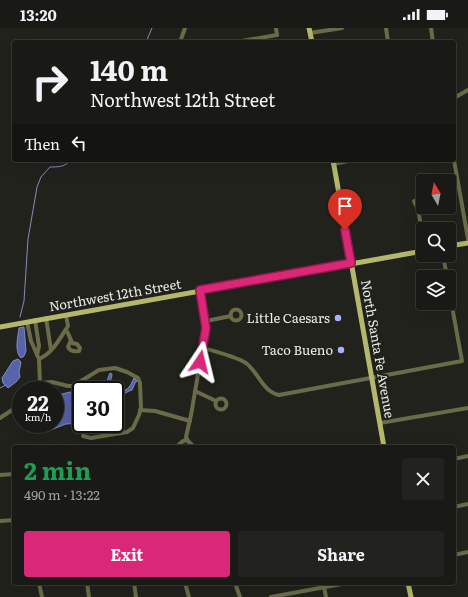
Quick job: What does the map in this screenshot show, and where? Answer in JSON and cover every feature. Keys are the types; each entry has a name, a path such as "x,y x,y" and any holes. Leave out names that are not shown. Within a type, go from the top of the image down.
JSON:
{"main road":[{"name":"North Santa Fe Avenue","path":"333,162 384,445"},
{"path":"456,245 468,243"},
{"name":"Northwest 12th Street","path":"0,327 416,252"},
{"path":"408,585 411,597"}],"street":[{"path":"181,40 185,28"},
{"path":"248,40 277,35 276,28"},
{"path":"310,31 342,28"},
{"path":"386,28 388,40"},
{"path":"431,28 433,40"},
{"path":"456,97 468,90"},
{"path":"454,162 468,239"},
{"path":"414,201 418,209 420,222"},
{"path":"187,440 206,328 200,290"},
{"path":"203,348 246,363 269,390 282,395 462,361 453,310"},
{"path":"38,357 44,357 66,330 68,326 66,315"},
{"path":"206,321 230,316"},
{"path":"46,318 51,350"},
{"path":"36,320 40,346 38,357 40,381"},
{"path":"27,322 31,341 38,357"},
{"path":"66,330 70,334 71,340"},
{"path":"64,385 73,386 99,370 115,368 138,378 140,383 140,410 136,424 131,430 91,438 83,436"},
{"path":"196,391 216,401"},
{"path":"380,423 468,408"},
{"path":"0,418 12,410"},
{"path":"140,410 155,411 190,421"},
{"path":"178,445 187,440"},
{"path":"187,440 192,445"},
{"path":"456,459 468,456"},
{"path":"0,475 12,474"},
{"path":"456,506 468,504"},
{"path":"0,521 12,520"},
{"path":"456,555 468,552"},
{"path":"39,585 42,597"},
{"path":"87,585 89,597"},
{"path":"134,585 136,597"},
{"path":"185,585 189,597"},
{"path":"236,585 240,597"},
{"path":"271,597 336,585"},
{"path":"324,587 326,597"}],"water":[{"path":"24,327 26,351 24,356 21,358 17,348 17,340 19,328"},
{"path":"18,359 21,362 19,372 20,377 17,381 12,381 12,385 8,388 3,383 2,378 13,361"},
{"path":"110,373 112,374 111,381 107,381"},
{"path":"134,378 137,381 132,390 124,395 124,390 130,386"},
{"path":"72,393 72,424 64,425 64,394"}],"waterway":[{"path":"147,40 152,28"},
{"path":"20,317 24,301 28,239 37,187 41,177 50,167 59,167 68,162"},
{"path":"0,388 6,385"}],"place":[{"name":"Little Caesars","path":"338,318"},
{"name":"Taco Bueno","path":"341,350"}],"route":[{"path":"200,362 206,328 200,290 351,263 345,230"}]}
